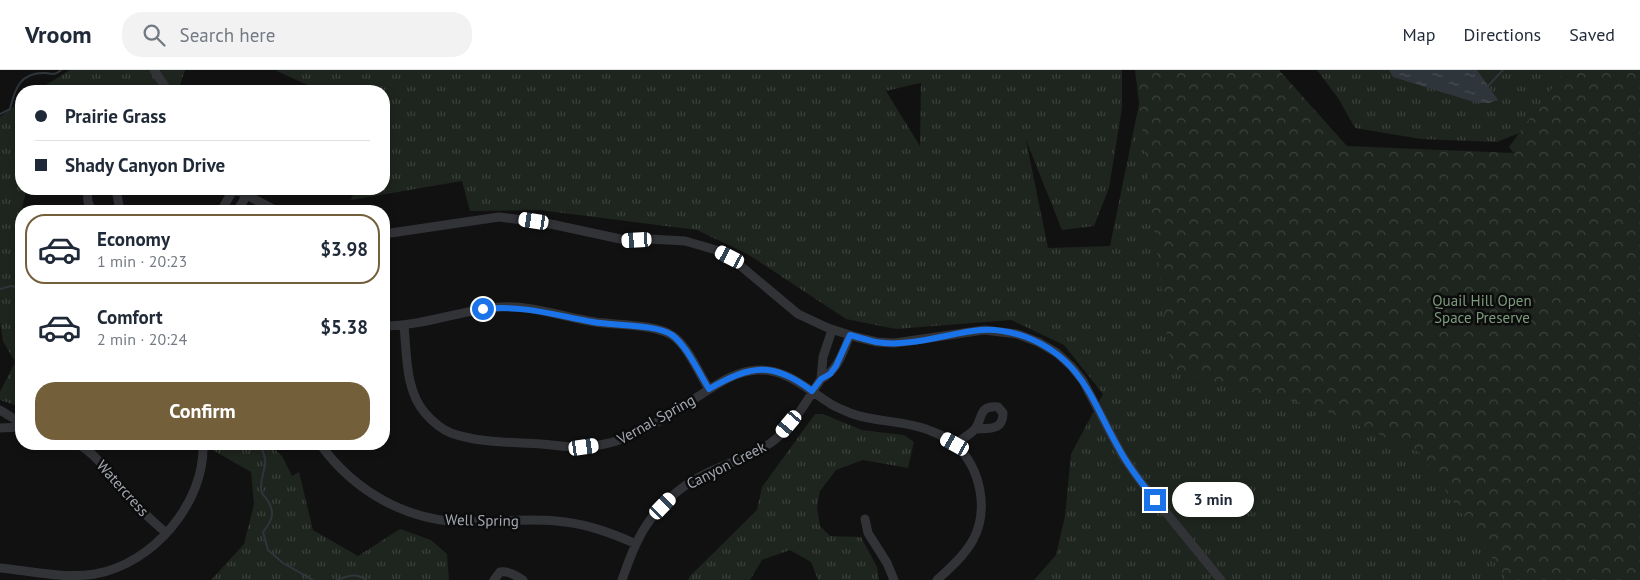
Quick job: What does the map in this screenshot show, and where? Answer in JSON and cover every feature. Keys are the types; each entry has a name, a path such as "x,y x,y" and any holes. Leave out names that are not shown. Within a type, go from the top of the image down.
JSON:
{"street":[{"path":"154,70 164,85"},
{"path":"249,195 265,205"},
{"path":"390,233 500,218 546,223 624,240 685,241 700,244 730,257 798,314 832,330 877,342 895,343 984,330 1017,334 1038,342 1056,353 1072,367 1083,381 1118,448 1138,478 1221,580"},
{"path":"390,326 404,326 483,309 502,307 542,311 594,322 661,329 673,336 681,344 709,389"},
{"name":"Vernal Spring","path":"404,326 409,376 414,395 424,412 435,423 449,432 472,439 584,447 612,443 635,434 728,378 741,372 756,370 769,370 794,379 834,406 857,415 921,427 932,431 955,444 974,471 982,498 982,512 972,540 958,560 937,580"},
{"path":"821,379 822,359 832,330"},
{"name":"Canyon Creek","path":"622,580 636,544 654,516 683,487 707,473 738,460 771,442 789,424 821,379 830,374 837,365 850,335"},
{"path":"822,359 837,365"},
{"path":"0,410 15,421"},
{"path":"0,428 15,426"},
{"path":"955,444 975,429"},
{"name":"Watercress","path":"86,450 97,458 124,492 166,533"},
{"path":"0,568 64,576 96,574 127,563 143,554 155,545 175,524 183,512 195,487 202,450"},
{"name":"Well Spring","path":"325,450 336,464 363,488 393,506 411,513 455,522 543,520 564,522 592,527 636,544"},
{"path":"865,519 868,533 887,563 894,580"},
{"path":"494,580 500,572 505,571 523,580"}],"green space":[{"path":"70,70 185,70 180,85 46,85"},
{"path":"275,70 1122,70 1122,108 1109,188 1094,226 1062,230 1026,140 1048,248 1110,246 1146,70 1361,184 1523,166 1640,70 1640,580 1034,580 1056,555 1065,516 1071,454 1103,394 1064,345 1011,320 896,329 846,319 749,255 697,230 539,210 470,211 462,181 390,193 390,85 307,85","holes":["921,83 920,146 886,91"]},
{"name":"Quail Hill Open Space Preserve","path":"1135,70 1279,70 1347,146 1514,153 1509,147 1565,70 1640,70 1640,580 1507,580 1419,452 1312,405 1208,382 1171,368"},
{"path":"1317,70 1575,70 1524,131 1497,142 1421,139 1355,128 1338,98"},
{"path":"15,106 15,195 25,195 23,205 15,205 15,362 3,341 0,322 0,117"},
{"path":"353,195 380,195 351,200"},
{"path":"15,362 15,405 0,400 0,392"},
{"path":"815,414 823,414 862,430 904,435 914,442 908,468 863,460 836,470 820,491 817,507 820,526 830,536 861,537 877,567 879,580 818,580 811,562 790,550 762,560 750,580 688,580 757,510 762,487"},
{"path":"213,450 276,450 282,456 292,476 299,472 313,530 358,556 400,529 431,540 447,554 449,580 211,580 244,544 254,504 251,472"}],"water":[{"path":"1389,70 1477,70 1498,100 1489,103 1477,103 1393,77"}],"waterway":[{"path":"18,85 31,75 37,73 53,74 61,70"},
{"path":"1488,86 1503,70"},
{"path":"0,114 10,109 15,92"},
{"path":"0,289 15,287"},
{"path":"262,450 265,458 265,467 261,481 261,490 272,510 272,518 263,532 268,550 283,563 313,580"},
{"path":"337,580 355,575 366,580"}],"route":[{"path":"483,309 520,308 594,322 661,329 673,336 681,344 709,389 741,372 769,370 794,379 812,391 821,379 830,374 836,366 850,335 877,342 895,343 984,330 1017,334 1038,342 1056,353 1072,367 1083,381 1122,455 1155,500"}]}
